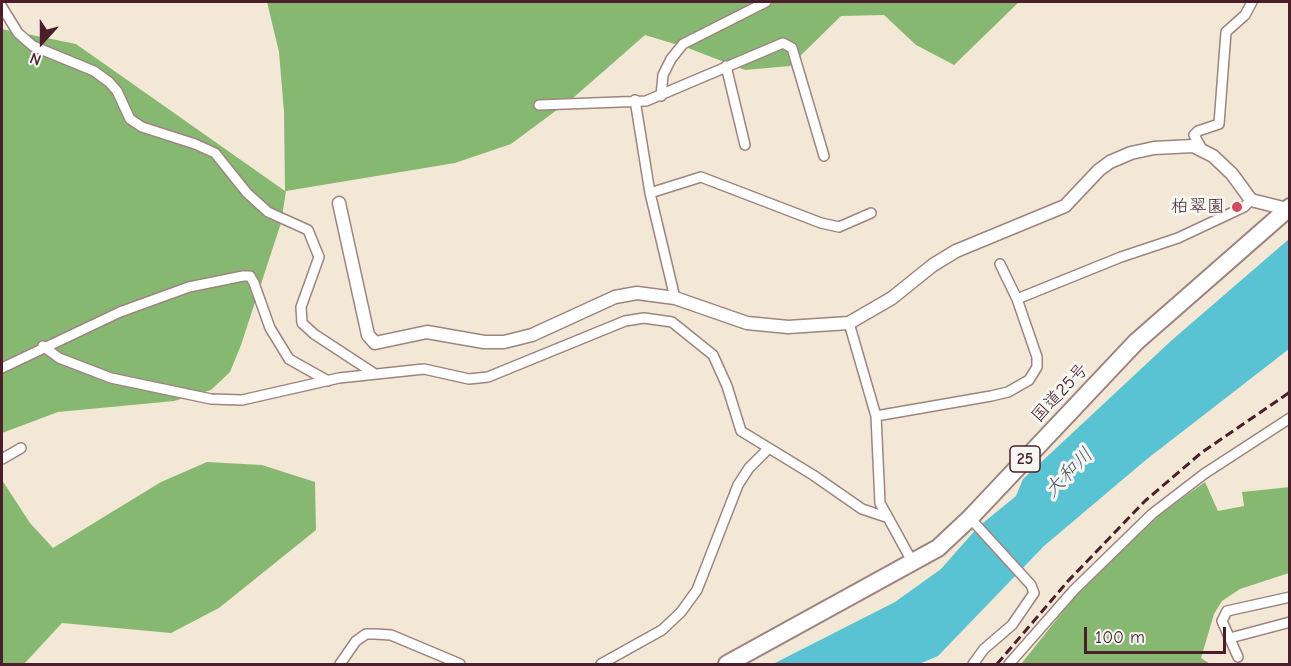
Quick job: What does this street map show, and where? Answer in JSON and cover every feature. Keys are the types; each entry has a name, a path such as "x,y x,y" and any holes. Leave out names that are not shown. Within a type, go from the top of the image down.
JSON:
{"highway":[{"name":"国道25号","path":"727,664 913,563 976,524 1136,342 1288,208"}],"street":[{"path":"661,96 663,75 671,59 683,44 766,2"},
{"path":"1203,151 1194,135 1198,131 1219,124 1226,32 1245,15 1252,2"},
{"path":"2,7 18,33 33,46 94,71 109,82 117,91 130,119 142,127 215,153 247,193 268,212 308,230 319,257 301,308 302,323 314,334 375,374"},
{"path":"539,105 646,101 783,43 792,48 824,156"},
{"path":"726,66 745,145"},
{"path":"635,100 650,193 675,298"},
{"path":"339,203 368,335 375,343 427,332 444,333 484,342 504,342 532,335 615,297 637,294 675,298 747,323 788,327 849,323 892,298 956,250 1065,206 1099,170 1110,162 1131,153 1154,148 1193,146 1213,156 1232,174 1251,200 1288,208"},
{"path":"650,193 701,177 820,223 839,227 871,213"},
{"path":"1017,299 1120,257 1178,238 1244,207 1251,200"},
{"path":"876,416 991,396 1008,392 1029,380 1037,367 1037,357 1017,299 1000,264"},
{"path":"2,368 43,346 120,312 189,287 226,278 250,276 279,347 298,366 328,381"},
{"path":"43,346 59,357 111,378 211,399 242,400 328,381 424,369 469,379 488,377 625,321 644,318 672,322 713,355 728,387 741,431 862,509 886,517"},
{"path":"849,323 876,416 880,503 913,563"},
{"path":"1009,664 1074,590 1152,514 1204,474 1290,418"},
{"path":"2,459 21,448"},
{"path":"601,664 662,630 681,612 697,590 738,485 748,468 768,449"},
{"path":"973,664 984,649 1012,626 1034,593 1031,585 976,524"},
{"path":"1238,657 1222,621 1227,612 1290,597"},
{"path":"1230,638 1290,622"},
{"path":"340,664 356,641 366,634 375,634 391,635 460,664"}],"green space":[{"path":"267,2 1019,2 954,65 916,45 884,15 841,16 790,66 745,70 688,48 645,35 573,98 511,144 455,163 286,191 281,223 241,345 230,372 211,390 174,401 58,412 2,433 2,29 76,44 285,191 284,112 279,52"},
{"path":"207,462 262,465 315,482 316,530 219,608 171,633 62,623 24,664 2,664 2,480 30,523 53,548 161,482"},
{"path":"1205,482 1218,511 1244,506 1242,492 1290,487 1289,573 1240,589 1222,601 1214,614 1201,658 1210,664 1021,664 1081,589 1163,512"}],"water":[{"name":"大和川","path":"1289,239 1289,349 1147,459 1044,546 938,656 919,664 773,664 895,602 941,569 978,527 1016,496 1023,479 1172,340"}],"railway":[{"path":"997,664 1068,581 1145,501 1201,453 1290,392"}],"place":[{"name":"柏翠園","path":"1237,207"}]}
